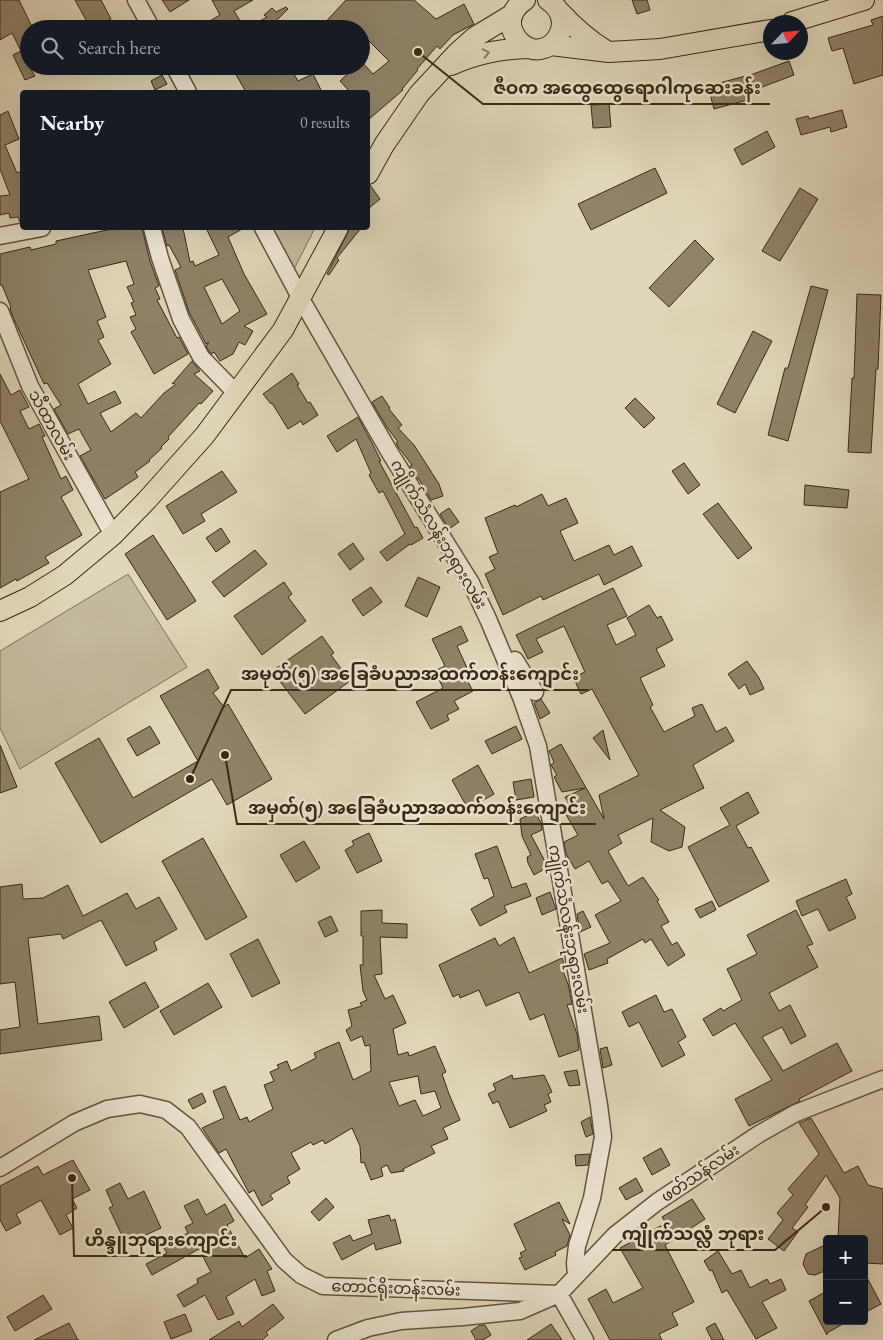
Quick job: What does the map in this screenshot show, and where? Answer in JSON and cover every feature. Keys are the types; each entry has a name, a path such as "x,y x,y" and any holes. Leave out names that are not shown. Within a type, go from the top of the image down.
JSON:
{"main road":[{"path":"808,16 842,3 864,0"},
{"path":"445,68 483,53 503,49 544,48 551,45 558,38 562,30 563,21 554,4"},
{"path":"554,4 572,26 589,40 609,52"},
{"path":"519,5 511,22 512,30 522,44 530,48"},
{"path":"370,168 376,149 419,94 457,53 475,37 519,5"},
{"path":"551,45 609,52 660,49 763,32"},
{"path":"0,611 30,597 66,576 113,535 173,471 237,394 283,330 337,230"}],"street":[{"path":"136,0 147,20"},
{"path":"179,75 187,90"},
{"path":"0,236 32,230"},
{"path":"153,230 160,258 181,318 201,358 237,394"},
{"name":"ကျိုက်သံလန်းဘုရားလမ်း","path":"264,230 301,299 390,453 471,582 518,688 538,746 600,1105 603,1137 592,1198 577,1246 576,1276"},
{"name":"သီထာလမ်း","path":"0,310 30,386 113,535"},
{"path":"488,619 535,692"},
{"name":"ဖတ်သန်လမ်း","path":"336,1340 368,1328 401,1321 520,1311 559,1294 615,1234 650,1207 759,1134 796,1113 883,1079"},
{"name":"တောင်ရိုးတန်းလမ်း","path":"0,1168 74,1123 107,1109 140,1104 166,1110 188,1127 284,1260 301,1274 323,1286 559,1294"},
{"path":"559,1294 585,1340"}],"shaded area":[{"path":"272,230 314,230 293,271"},
{"path":"128,574 187,667 20,769 0,728 0,651"}],"building":[{"path":"0,0 19,0 29,20 20,20 20,49 12,33 0,40"},
{"path":"75,0 101,0 111,19 109,20 86,20"},
{"path":"162,0 189,0 170,12"},
{"path":"212,0 253,0 234,11 240,20 211,20 220,15"},
{"path":"346,0 414,0 436,19 464,4 474,24 453,35 440,49 437,46 417,69 403,90 370,118 370,90 348,90 340,81 346,75 370,75 370,71 373,74 389,61 370,42 370,20 327,20"},
{"path":"632,0 647,0 650,10 637,14"},
{"path":"286,7 288,9 277,20 262,20 267,17 264,15 272,8 276,12"},
{"path":"883,16 883,75 854,84 843,48 832,51 828,38 873,25 871,20"},
{"path":"20,52 20,70 13,55"},
{"path":"789,61 794,75 749,92 751,99 714,109 708,86 753,74"},
{"path":"23,75 35,76 25,80"},
{"path":"162,75 167,84 155,90 151,81"},
{"path":"236,75 294,75 298,81 314,75 321,90 245,90"},
{"path":"609,104 611,127 593,128 591,105"},
{"path":"842,110 847,127 831,132 830,127 801,135 796,119 808,116 809,119"},
{"path":"8,111 19,139 5,145 17,173 20,172 20,222 18,217 10,218 9,213 0,215 0,196 10,195 0,169 0,115"},
{"path":"767,131 775,147 742,165 734,149"},
{"path":"655,168 667,193 591,230 578,204"},
{"path":"370,185 380,199 370,207"},
{"path":"800,188 818,199 780,261 762,251"},
{"path":"107,230 142,230 150,261 159,286 155,288 160,299 157,300 177,338 179,337 188,354 154,374 131,332 136,329 130,317 136,315 131,303 134,302 127,287 134,284 126,261 88,270 106,317 97,321 104,337 98,340 111,364 78,384 88,404 115,391 121,403 100,413 111,432 136,413 141,418 164,393 175,385 174,383 172,384 192,361 200,371 194,374 213,391 201,404 199,403 168,437 169,439 150,461 135,472 138,477 105,499 80,456 91,450 79,429 68,434 54,409 61,405 47,383 44,384 12,315 11,307 2,285 0,285 0,254 30,247 31,250 56,244 56,241"},
{"path":"163,230 183,230 190,262 193,261 195,266 219,255 207,230 240,230 228,237 244,274 267,314 244,326 253,331 245,345 239,342 233,354 220,361 214,352 212,354 209,351 206,346 209,342 206,344 189,312 175,270 181,267 169,245 167,246","holes":["222,279 240,311 222,324 204,287"]},
{"path":"349,230 359,230 337,258 339,260 329,275 327,274"},
{"path":"695,240 714,259 669,307 649,288"},
{"path":"811,286 828,290 788,441 768,435 785,368 788,368"},
{"path":"857,294 881,295 878,369 876,369 871,453 848,452 852,378 854,378"},
{"path":"753,331 772,341 735,413 717,404"},
{"path":"292,373 308,403 310,402 318,415 303,425 301,421 288,429 272,403 263,394"},
{"path":"0,374 11,395 20,390 29,407 20,411 29,429 39,424 45,436 42,437 61,479 66,476 73,490 61,497 82,535 45,557 49,563 0,588 0,492 29,479 0,421"},
{"path":"382,396 389,409 402,425 398,428 414,445 439,484 443,496 431,500 410,466 412,465 399,448 396,443 398,442 372,402"},
{"path":"635,398 655,418 644,428 625,408"},
{"path":"358,417 381,461 379,461 415,528 417,527 423,538 410,544 387,561 380,552 405,534 383,491 379,493 369,475 371,473 356,439 337,452 327,436"},
{"path":"684,463 700,485 688,494 672,471"},
{"path":"222,471 237,492 201,514 205,521 183,534 166,506"},
{"path":"805,485 849,490 847,508 804,505"},
{"path":"542,494 548,506 566,498 578,523 560,531 574,561 609,545 614,555 632,546 642,566 604,585 599,574 543,600 541,596 503,615 485,574 495,569 489,557 498,553 485,518 515,505 516,507"},
{"path":"718,503 752,548 738,559 703,514"},
{"path":"449,508 459,522 449,529 440,514"},
{"path":"221,528 230,542 216,552 206,538"},
{"path":"153,535 196,601 167,620 125,554"},
{"path":"353,543 364,559 350,570 338,554"},
{"path":"255,550 267,564 224,597 212,582"},
{"path":"418,577 440,587 427,617 405,606"},
{"path":"284,582 292,594 288,597 306,621 262,655 234,616"},
{"path":"371,587 382,602 363,616 352,600"},
{"path":"613,588 627,616 607,625 616,645 636,635 627,618 649,605 657,618 661,616 673,640 656,649 665,666 640,678 653,705 650,707 664,732 695,716 692,708 702,704 716,732 726,727 734,741 693,765 704,788 660,810 685,827 682,847 669,851 651,842 653,818 618,835 622,843 608,851 628,886 643,877 659,900 657,901 669,922 661,926 672,945 677,942 685,955 668,966 651,939 645,943 643,939 607,959 608,963 589,970 584,954 610,943 595,915 621,901 608,881 602,884 589,861 575,869 566,854 564,842 578,835 562,808 569,804 565,797 585,788 562,792 554,777 557,775 551,765 554,762 549,751 561,744 604,819 599,795 639,775 592,689 581,694 573,677 585,672 564,626 536,639 543,652 528,659 516,635"},
{"path":"461,626 468,641 457,646 468,670 463,673 473,691 454,701 459,709 447,715 449,720 431,729 416,702 443,688 435,671 445,666 432,639"},
{"path":"322,636 334,653 331,655 350,681 305,714 272,671"},
{"path":"747,661 764,689 750,695 745,684 739,689 728,674"},
{"path":"208,669 219,688 213,693 224,707 228,704 272,779 227,805 212,779 101,843 55,763 99,738 133,798 198,761 160,696"},
{"path":"541,699 550,713 540,719 534,703"},
{"path":"150,726 160,743 137,756 127,739"},
{"path":"516,726 522,739 492,754 485,741"},
{"path":"603,730 610,760 593,738"},
{"path":"0,745 17,787 0,793"},
{"path":"478,765 494,794 468,809 452,780"},
{"path":"531,779 534,797 516,800 513,782"},
{"path":"748,792 759,813 736,826 748,848 751,847 769,881 719,907 688,847 730,825 720,808"},
{"path":"535,812 541,823 542,830 531,835 548,867 534,875 528,863 527,857 531,855 522,836 520,819"},
{"path":"369,833 382,861 357,873 345,850 354,845 352,841"},
{"path":"203,838 247,917 206,940 162,861"},
{"path":"304,841 320,868 296,882 280,855"},
{"path":"497,846 512,888 526,883 531,896 504,906 507,912 480,926 471,909 494,896 488,878 484,879 475,854"},
{"path":"846,879 852,894 846,897 856,918 829,931 818,909 802,916 796,901"},
{"path":"22,884 23,899 43,898 68,885 83,916 127,893 136,909 159,897 177,929 154,942 157,950 126,966 101,920 63,939 61,934 28,938 38,1024 99,1016 102,1040 0,1054 0,1030 20,1027 15,982 0,984 0,887"},
{"path":"550,892 556,909 542,915 536,898"},
{"path":"712,901 716,910 700,918 695,909"},
{"path":"382,910 382,923 407,924 407,938 380,937 382,974 374,975 385,999 393,995 406,1023 393,1029 398,1055 408,1052 409,1056 435,1046 446,1072 442,1074 460,1120 443,1128 448,1139 431,1146 435,1153 403,1169 404,1171 391,1173 387,1165 381,1168 383,1176 371,1180 364,1162 361,1163 360,1146 352,1128 325,1144 323,1140 313,1145 311,1142 291,1153 300,1169 287,1177 290,1183 270,1195 273,1199 262,1206 254,1190 249,1193 226,1149 219,1153 202,1128 224,1118 213,1091 225,1086 240,1120 247,1117 249,1122 273,1109 264,1085 274,1081 270,1072 279,1068 277,1065 287,1061 291,1071 316,1058 314,1053 339,1042 353,1080 371,1071 370,1045 365,1046 362,1036 351,1041 346,1030 352,1026 348,1010 362,1006 360,1003 367,1000 363,991 360,965 363,965 361,911","holes":["418,1076 421,1094 435,1091 441,1108 423,1116 415,1100 399,1106 389,1082"]},
{"path":"796,910 813,944 807,946 818,967 769,993 779,1011 790,1005 806,1036 791,1044 782,1027 762,1037 783,1071 837,1043 852,1071 799,1099 800,1101 749,1126 735,1099 772,1080 735,1023 713,1036 703,1019 721,1008 723,1011 742,1000 727,969 757,954 747,935"},
{"path":"583,911 591,927 580,932 577,914"},
{"path":"331,916 338,931 325,937 318,922"},
{"path":"514,937 529,973 562,958 566,969 563,971 572,1004 567,1005 577,1034 579,1050 559,1057 544,1014 530,1020 519,992 486,1006 479,990 460,998 459,994 453,997 439,965 495,938 499,946"},
{"path":"258,939 280,983 252,997 230,954"},
{"path":"145,982 159,1007 124,1028 109,1002"},
{"path":"208,983 222,1007 174,1035 160,1011"},
{"path":"656,995 664,1012 672,1009 686,1037 678,1042 685,1055 662,1067 639,1022 629,1027 622,1012"},
{"path":"607,1047 612,1065 603,1068 600,1049"},
{"path":"577,1070 580,1085 569,1086 564,1072"},
{"path":"512,1075 513,1079 544,1075 552,1092 548,1094 551,1102 544,1105 547,1111 510,1128 498,1101 493,1104 488,1094 496,1090 493,1084"},
{"path":"202,1093 206,1102 193,1109 188,1100"},
{"path":"590,1117 593,1134 586,1137 581,1122"},
{"path":"811,1118 844,1173 858,1166 868,1185 883,1189 883,1264 868,1263 868,1235 838,1235 840,1198 826,1175 805,1205 808,1207 792,1228 798,1232 784,1251 768,1239 783,1220 777,1213 793,1195 788,1189 819,1154 799,1123"},
{"path":"661,1148 670,1165 652,1175 643,1158"},
{"path":"590,1154 588,1165 576,1166 575,1155"},
{"path":"73,1160 90,1190 72,1199 77,1208 66,1215 73,1228 60,1235 41,1200 16,1214 21,1223 6,1231 0,1220 0,1186 38,1166 43,1175"},
{"path":"636,1178 643,1191 626,1200 619,1188"},
{"path":"120,1183 128,1199 144,1191 161,1228 126,1244 109,1208 113,1206 106,1190"},
{"path":"326,1198 334,1207 319,1221 311,1212"},
{"path":"198,1199 206,1215 225,1204 234,1221 227,1225 245,1258 259,1249 272,1269 267,1271 275,1291 262,1296 255,1279 226,1297 234,1314 218,1320 205,1295 184,1307 177,1295 198,1283 197,1279 211,1272 199,1249 152,1275 146,1264 167,1253 163,1247 188,1233 185,1227 193,1223 184,1206"},
{"path":"692,1199 705,1219 665,1245 694,1302 672,1313 678,1325 659,1334 662,1340 610,1340 588,1299 606,1289 613,1303 643,1288 620,1248 666,1223 662,1217"},
{"path":"559,1202 570,1224 562,1219 570,1235 567,1246 555,1252 556,1255 525,1270 519,1258 522,1257 520,1253 526,1250 514,1224"},
{"path":"389,1215 391,1221 395,1219 401,1243 376,1250 374,1243 342,1260 333,1243 350,1235 353,1241 372,1234 368,1220"},
{"path":"823,1246 823,1272 815,1275 808,1274 803,1264 806,1254"},
{"path":"718,1251 732,1274 741,1270 750,1288 767,1279 770,1284 781,1279 786,1290 762,1302 777,1328 756,1339 727,1290 722,1293 712,1270 710,1271 704,1261"},
{"path":"868,1280 881,1304 868,1311"},
{"path":"823,1293 823,1325 841,1325 827,1333 827,1335 809,1301"},
{"path":"43,1295 52,1309 15,1331 7,1317"},
{"path":"273,1304 284,1318 266,1332 268,1335 262,1340 209,1340 239,1321 242,1327"},
{"path":"185,1314 192,1331 171,1339 164,1322"},
{"path":"69,1323 78,1340 34,1340"},
{"path":"715,1323 724,1340 712,1340 706,1328"},
{"path":"551,1324 562,1340 527,1340"},
{"path":"480,1325 485,1325 491,1335 483,1340 476,1340 471,1331"}],"place":[{"name":"ဇီဝက အထွေထွေရောဂါကုဆေးခန်း","path":"418,52"},
{"name":"အမှတ်(၅) အခြေခံပညာအထက်တန်းကျောင်း","path":"225,755"},
{"name":"အမုတ်(၅) အခြေခံပညာအထက်တန်းကျောင်း","path":"190,779"},
{"name":"ဟိန္ဒူဘုရားကျောင်း","path":"72,1178"},
{"name":"ကျိုက်သလ္လံ ဘုရား","path":"826,1207"}]}
